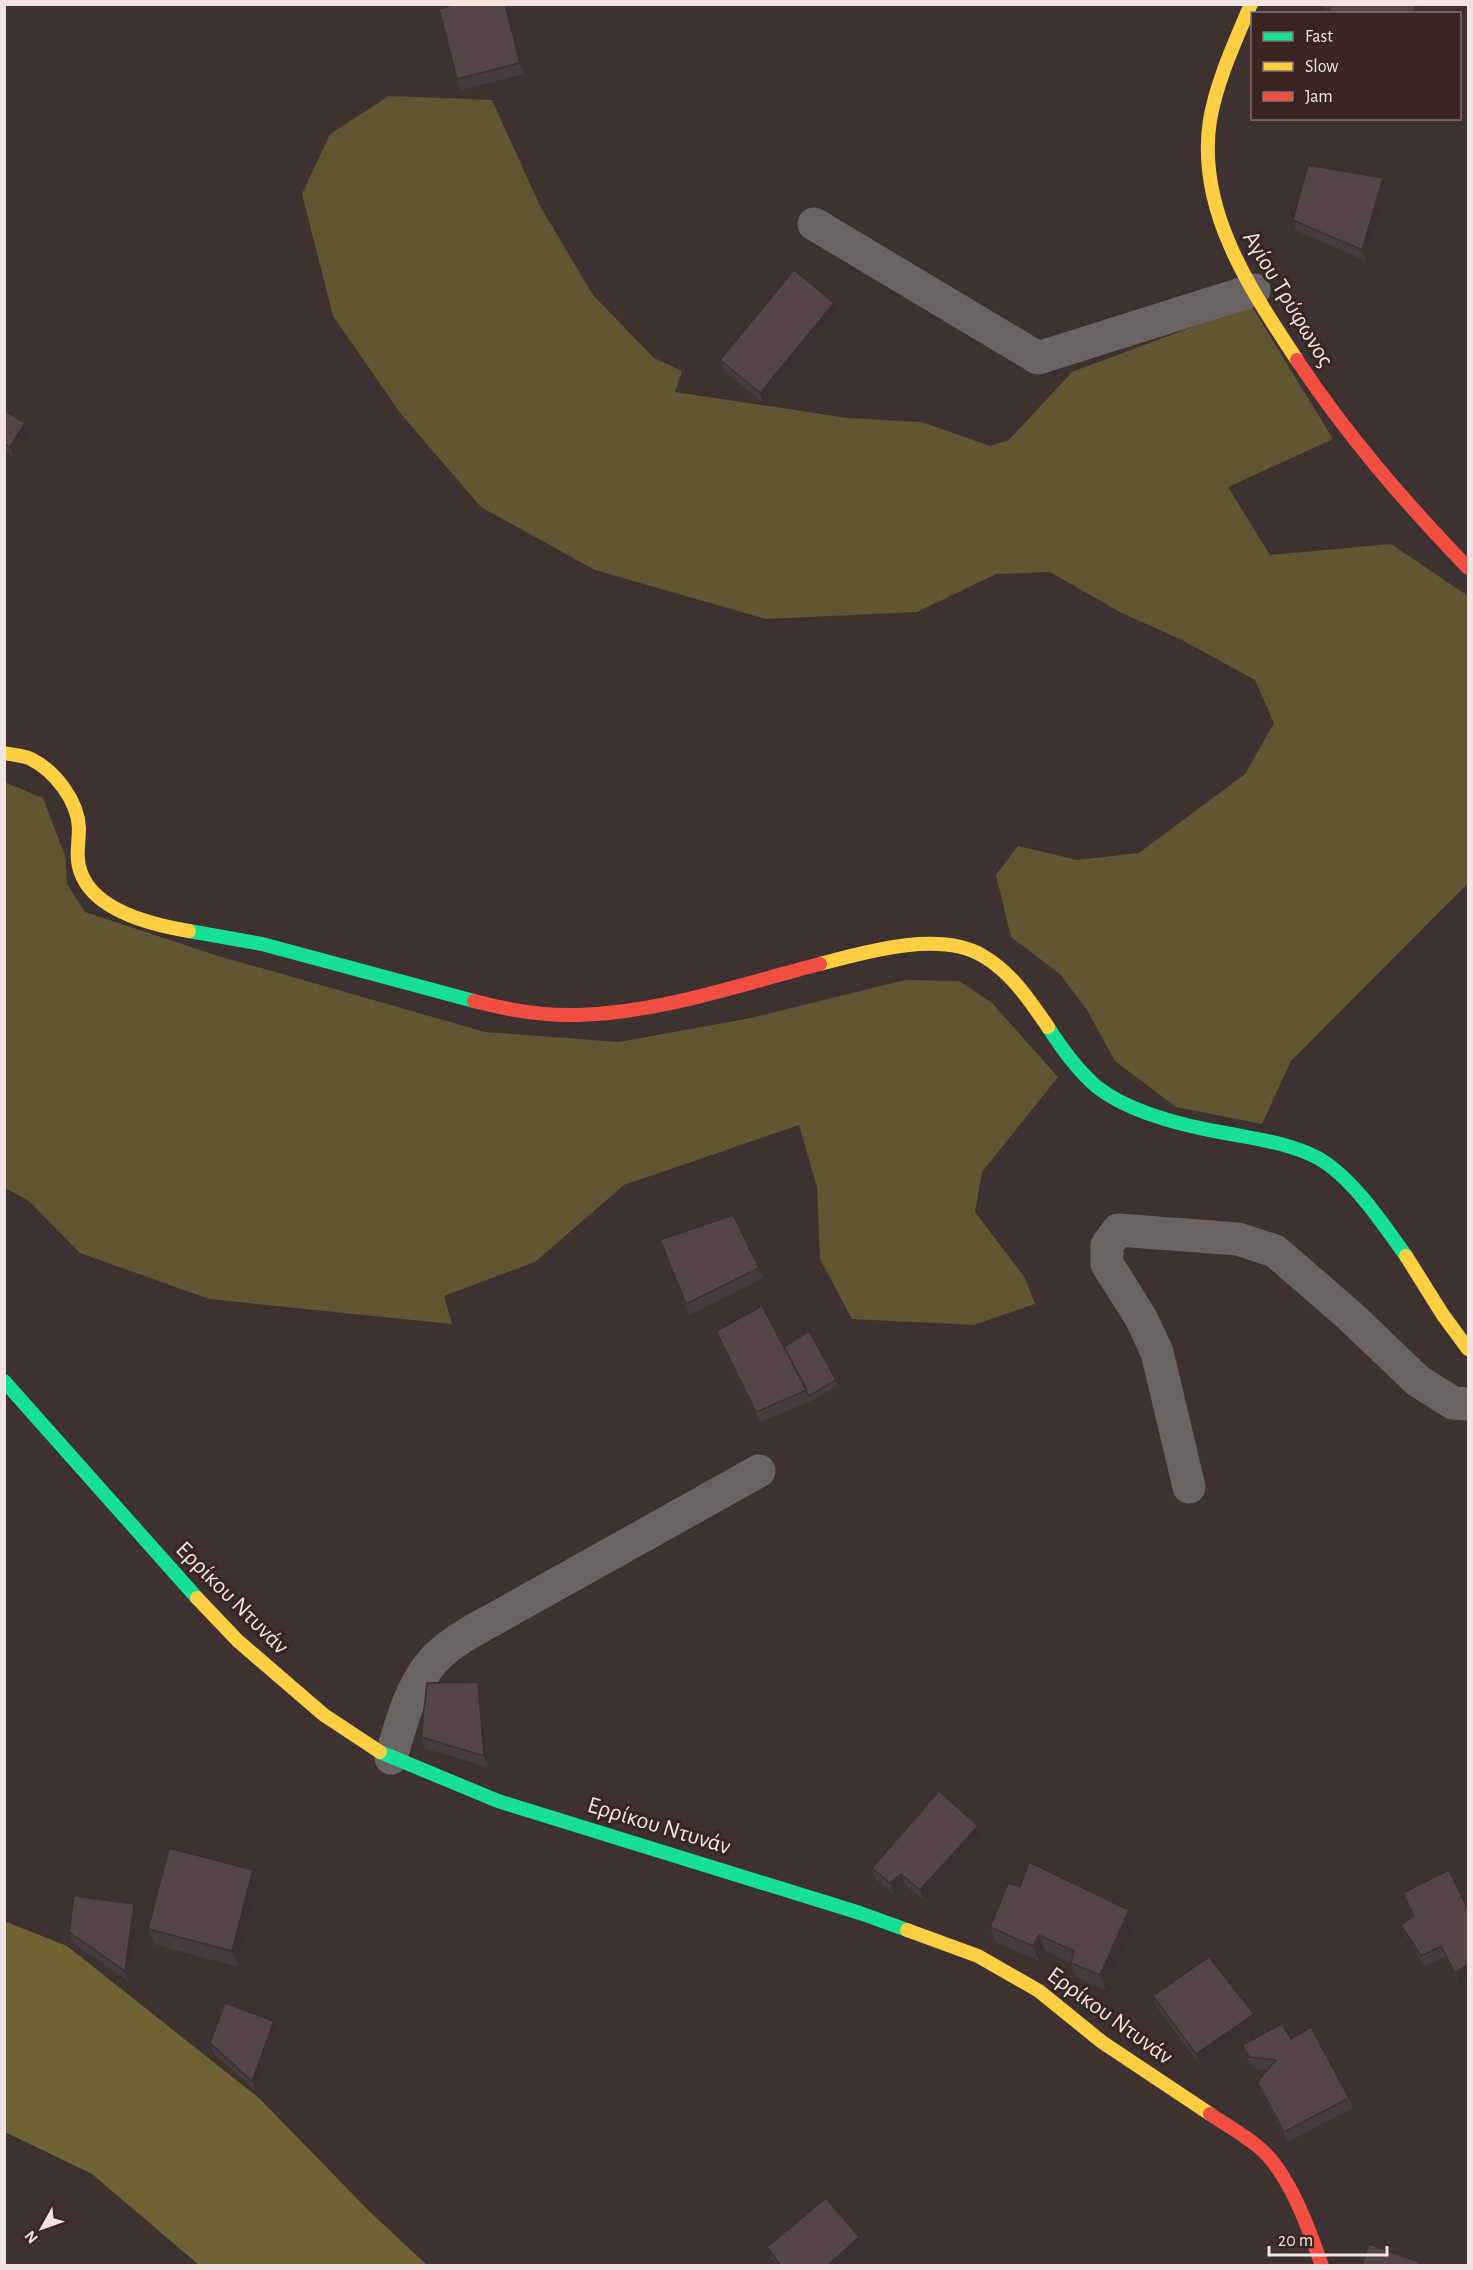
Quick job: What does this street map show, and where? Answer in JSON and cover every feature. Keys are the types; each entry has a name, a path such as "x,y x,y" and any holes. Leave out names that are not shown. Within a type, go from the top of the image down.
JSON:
{"street":[{"name":"Αγίου Τρύφωνος","path":"1251,4 1222,74 1211,116 1208,161 1219,224 1225,239 1292,354 1332,412 1396,492 1468,568"},
{"path":"814,224 1038,358 1254,290"},
{"path":"4,753 31,759 58,782 71,797 78,820 80,873 96,895 126,914 157,924 238,939 459,997 526,1012 563,1015 598,1013 678,1000 871,951 937,945 967,948 993,963 1014,983 1078,1069 1096,1086 1120,1100 1155,1115 1297,1148 1317,1157 1333,1169 1358,1194 1402,1251 1468,1349"},
{"path":"1189,1487 1157,1352 1142,1318 1107,1264 1107,1245 1118,1230 1238,1239 1275,1251 1350,1316 1418,1381 1453,1402 1468,1404"},
{"name":"Ερρίκου Ντυνάν","path":"4,1381 186,1587 238,1641 349,1734 391,1758 498,1801 860,1913 978,1956 1003,1968 1039,1991 1102,2043 1258,2146 1272,2161 1295,2196 1322,2265"},
{"path":"391,1758 400,1726 421,1679 432,1662 448,1647 759,1471"}],"shaded area":[{"path":"389,96 492,100 540,206 593,295 654,358 682,371 675,392 848,418 922,422 990,446 1009,440 1072,372 1251,305 1333,439 1228,487 1270,555 1391,544 1468,596 1468,883 1291,1061 1262,1124 1176,1107 1115,1061 1087,1010 1060,974 1011,937 996,875 1018,846 1077,860 1139,853 1245,774 1274,723 1255,680 1184,641 1120,612 1050,572 996,574 917,612 766,619 595,570 481,507 401,414 333,316 302,194 330,134"},
{"path":"4,782 43,798 65,856 67,884 85,912 215,955 485,1032 619,1042 751,1018 905,980 959,981 992,1003 1058,1077 982,1172 975,1212 1025,1278 1035,1304 974,1325 852,1319 820,1259 817,1187 799,1125 624,1185 535,1262 444,1296 452,1324 209,1299 80,1253 29,1201 5,1188"},
{"path":"4,1921 67,1946 259,2098 370,2212 427,2265 199,2265 92,2174 5,2132"}],"building":[{"path":"456,4 505,4 520,63 457,79 439,9"},
{"path":"1331,4 1416,4 1413,12 1329,12"},
{"path":"1308,165 1383,178 1362,250 1293,220"},
{"path":"794,270 834,303 760,393 720,360"},
{"path":"4,410 25,423 10,447 4,443"},
{"path":"733,1215 759,1268 686,1304 660,1240"},
{"path":"762,1306 807,1390 756,1412 716,1331"},
{"path":"809,1331 836,1380 809,1396 784,1347"},
{"path":"478,1682 484,1756 421,1737 427,1683"},
{"path":"939,1791 978,1826 920,1890 901,1874 890,1883 872,1868"},
{"path":"169,1848 253,1870 232,1951 148,1929"},
{"path":"1029,1862 1129,1910 1100,1975 1071,1963 1074,1951 1039,1935 1033,1946 990,1927 1008,1883 1020,1887"},
{"path":"1449,1870 1468,1910 1468,1964 1455,1973 1441,1946 1421,1956 1401,1925 1414,1916 1403,1893"},
{"path":"74,1896 134,1904 125,1971 69,1932"},
{"path":"1209,1957 1254,2014 1196,2054 1153,1996"},
{"path":"225,2003 274,2021 252,2081 210,2043"},
{"path":"1282,2024 1291,2039 1311,2027 1349,2098 1284,2132 1257,2082 1276,2060 1249,2057 1242,2045"},
{"path":"826,2198 859,2237 828,2265 780,2265 767,2247"},
{"path":"1369,2244 1419,2262 1418,2265 1362,2265"}],"traffic: fast":[{"path":"189,931 262,944 474,1001"},
{"path":"1048,1027 1083,1074 1097,1087 1125,1104 1158,1117 1209,1130 1273,1142 1318,1158 1355,1189 1406,1256"},
{"path":"4,1381 197,1598"},
{"path":"380,1752 498,1801 860,1913 907,1930"}],"traffic: slow":[{"path":"1251,4 1227,61 1213,105 1208,153 1211,185 1219,216 1245,276 1297,360"},
{"path":"4,753 31,759 40,764 70,797 78,818 79,868 88,886 99,897 127,914 159,925 189,931"},
{"path":"820,964 902,946 924,944 965,948 983,956 1002,970 1019,988 1048,1027"},
{"path":"1406,1256 1443,1315 1468,1349"},
{"path":"197,1598 238,1641 324,1715 380,1752"},
{"path":"907,1930 978,1956 1039,1991 1102,2042 1210,2114"}],"traffic: jam":[{"path":"1297,360 1336,416 1378,468 1468,568"},
{"path":"474,1001 539,1013 565,1015 609,1013 670,1003 820,964"},
{"path":"1210,2114 1256,2145 1278,2169 1296,2201 1322,2266"}]}
